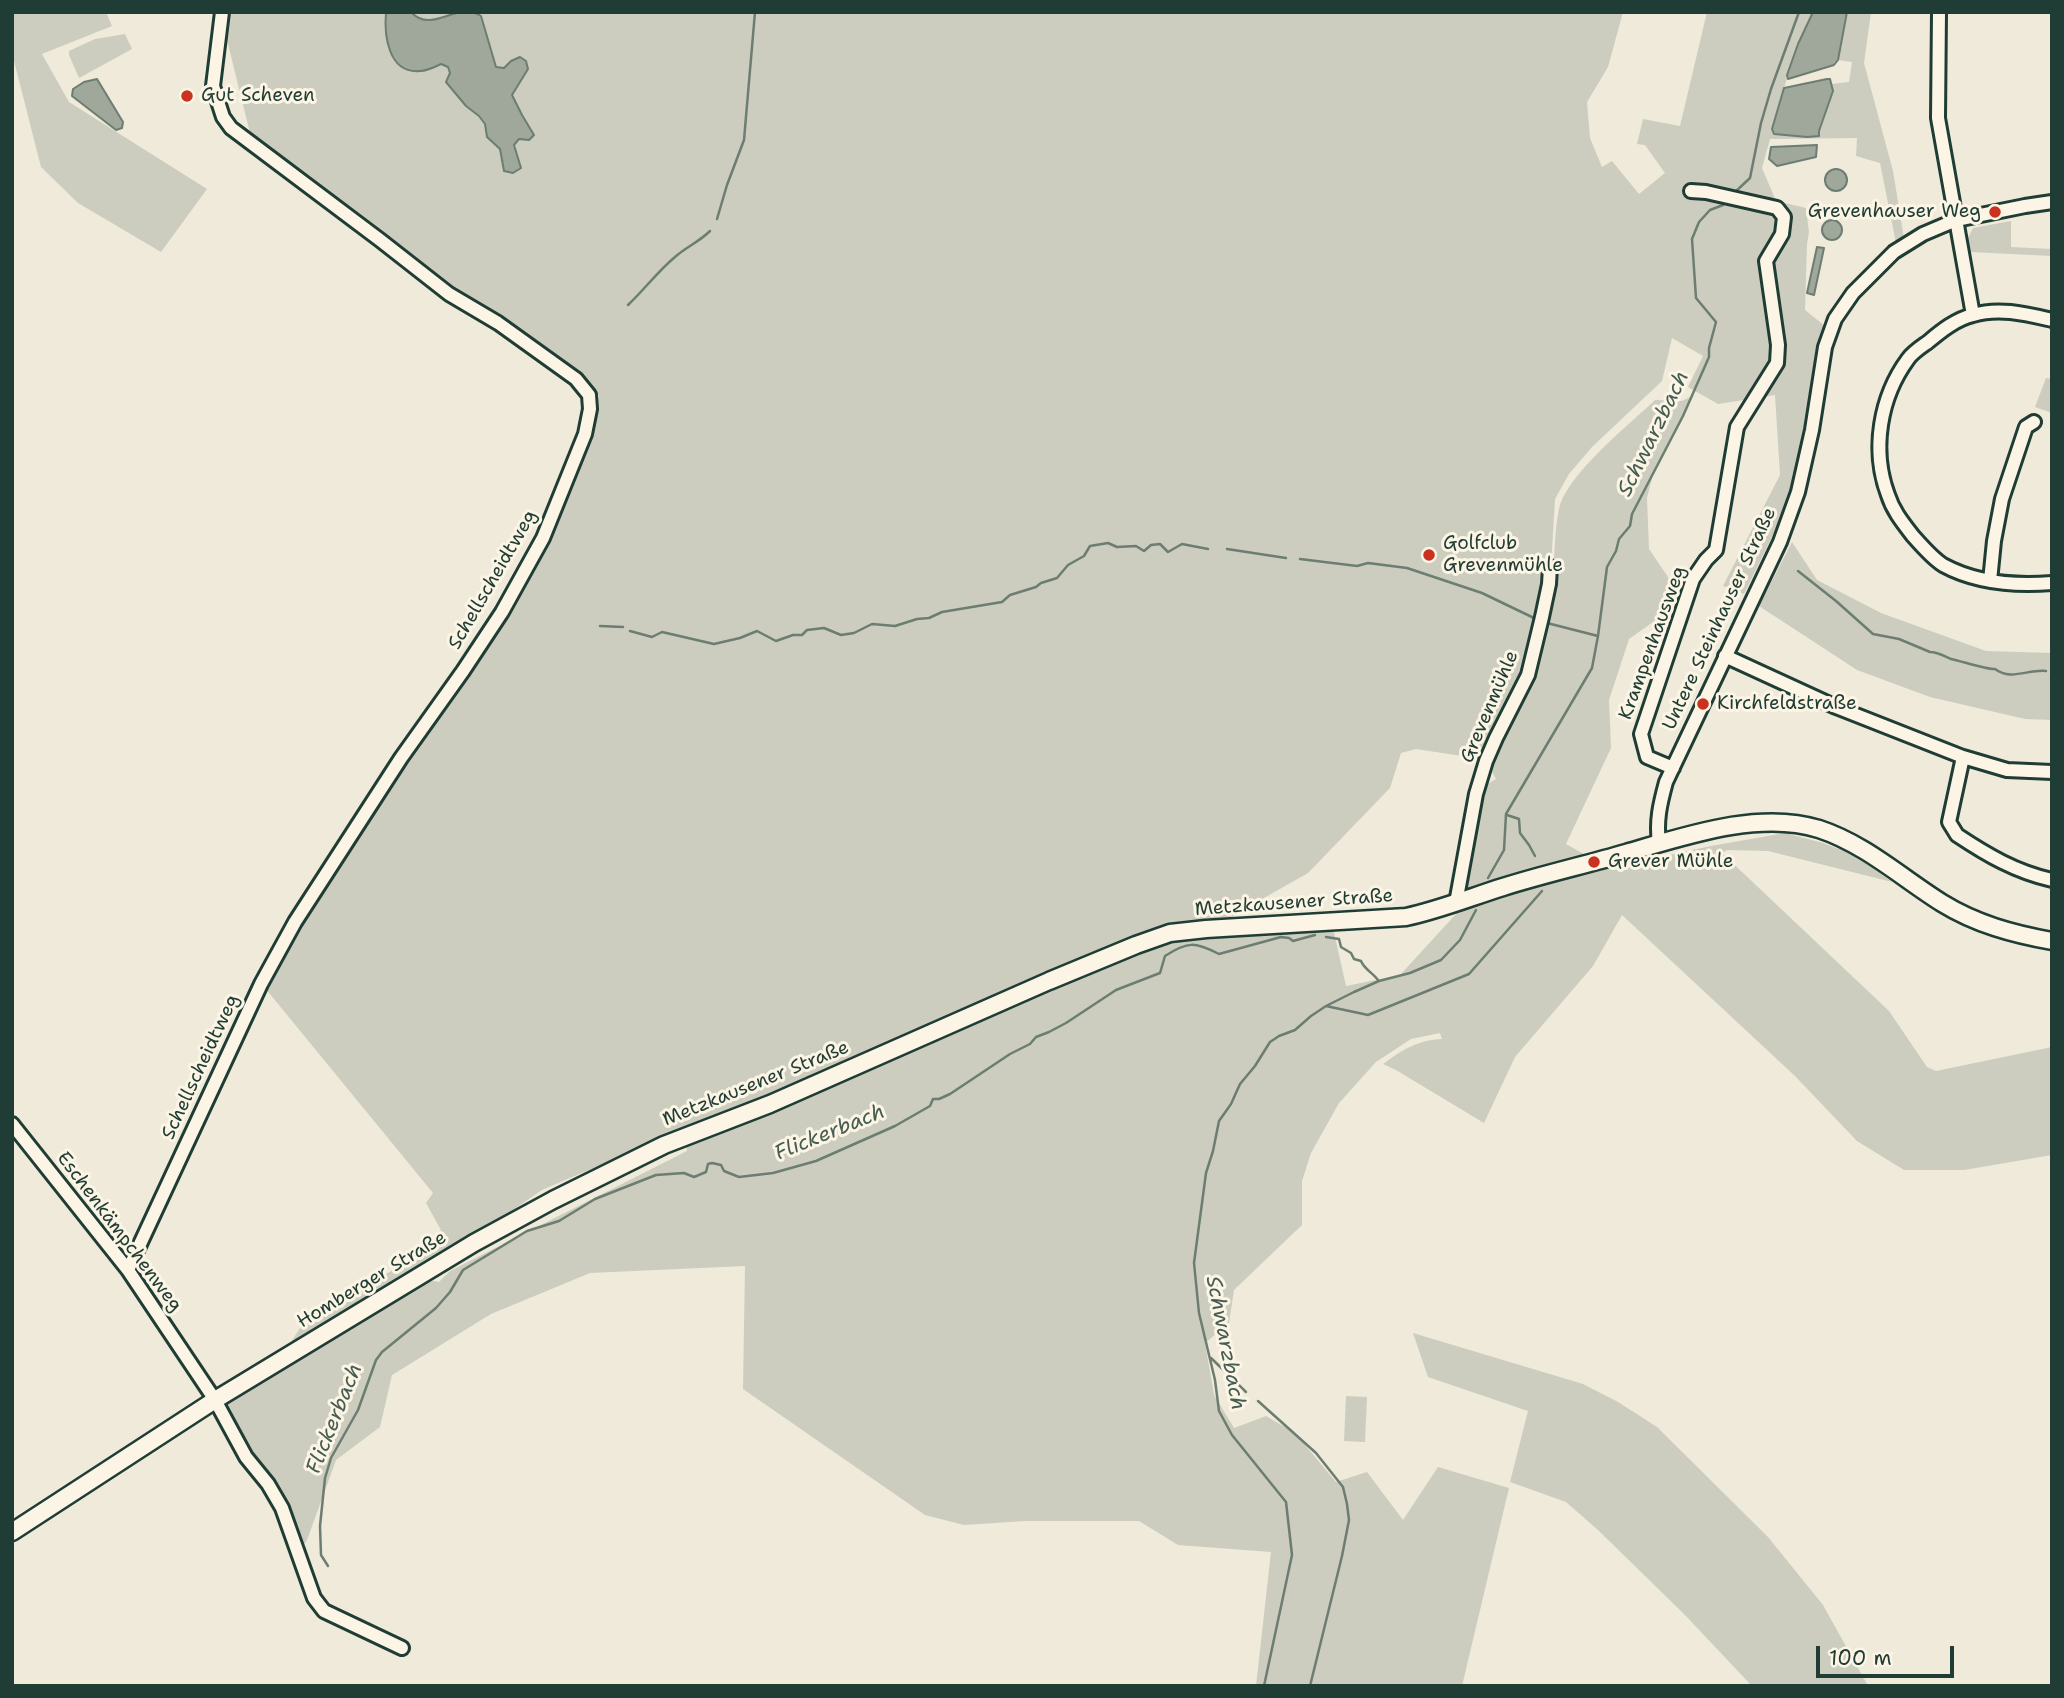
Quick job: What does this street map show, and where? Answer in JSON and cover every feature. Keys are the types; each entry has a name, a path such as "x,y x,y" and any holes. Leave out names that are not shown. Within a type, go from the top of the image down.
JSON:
{"main road":[{"name":"Metzkausener Straße","path":"553,1200 664,1144 770,1104 1136,944 1170,933 1406,917 1659,843 1746,824 1800,824 1834,834 1963,915 2010,933 2052,941"},
{"name":"Homberger Straße","path":"12,1532 215,1400 474,1243 553,1200"}],"street":[{"name":"Schellscheidtweg","path":"128,1270 261,984 295,922 401,758 502,612 543,538 584,433 590,409 589,395 576,379 498,323 449,294 231,128 223,117 213,86 222,12"},
{"path":"1940,12 1938,118 1973,315"},
{"name":"Krampenhausweg","path":"1672,768 1647,757 1640,734 1693,579 1716,550 1739,422 1777,363 1778,345 1766,261 1782,234 1784,217 1777,208 1724,195 1691,191"},
{"name":"Untere Steinhauser Straße","path":"1659,843 1658,812 1672,768 1775,554 1798,492 1812,430 1825,347 1835,319 1853,293 1894,252 1923,234 1956,220 2052,202"},
{"path":"2052,320 1998,311 1973,315 1939,332 1909,357 1888,393 1880,427 1882,472 1887,495 1898,517 1918,542 1942,564 1990,581 2030,585 2052,583"},
{"path":"1990,581 2002,499 2026,427 2034,422"},
{"name":"Grevenmühle","path":"1456,902 1476,794 1496,738 1528,675 1549,584 1550,567"},
{"path":"1725,656 1836,707 1963,757 2007,770 2052,772"},
{"path":"1963,757 1950,822 1952,829 1957,835 2002,862 2052,880"},
{"name":"Eschenkämpchenweg","path":"12,1124 128,1270 215,1400"},
{"path":"215,1400 246,1457 268,1484 282,1508 314,1598 324,1611 402,1648"}],"shaded area":[{"path":"12,12 106,12 112,26 42,54 69,102 207,189 161,252 78,203 41,167 12,53"},
{"path":"226,12 1623,12 1608,67 1587,102 1590,138 1602,167 1612,161 1639,194 1665,173 1645,145 1637,144 1643,119 1680,126 1707,12 1813,12 1798,44 1784,88 1819,131 1833,91 1831,84 1849,82 1852,62 1838,60 1847,12 1871,12 1864,63 1893,171 1904,239 1896,243 1880,163 1856,156 1857,138 1770,139 1762,168 1776,201 1806,208 1809,232 1805,310 1826,327 1811,414 1792,496 1744,594 1723,586 1780,475 1775,395 1718,404 1688,387 1703,356 1672,338 1662,381 1592,447 1569,474 1555,499 1552,585 1559,509 1564,495 1574,481 1600,451 1655,400 1682,401 1694,395 1654,470 1647,498 1649,549 1674,586 1670,610 1629,639 1609,700 1611,748 1566,844 1608,868 1785,833 1855,855 1892,882 1768,851 1727,850 1722,853 1889,1011 1927,1067 1936,1071 2052,1047 2052,1155 1964,1170 1904,1170 1857,1141 1795,1076 1622,915 1593,966 1515,1057 1484,1123 1383,1064 1425,1041 1442,1039 1440,1033 1411,1039 1376,1062 1339,1103 1311,1153 1302,1181 1302,1225 1234,1290 1229,1323 1205,1343 1214,1395 1234,1428 1266,1416 1295,1433 1336,1482 1367,1472 1403,1520 1438,1467 1509,1488 1462,1686 1256,1686 1271,1552 1178,1545 1139,1521 1025,1521 964,1525 925,1515 743,1389 745,1266 590,1273 491,1314 392,1375 380,1427 336,1460 302,1548 287,1506 226,1408 228,1401 428,1280 439,1282 450,1271 687,1151 684,1129 542,1190 421,1273 283,1355 305,1320 407,1262 441,1230 426,1203 433,1193 265,988 297,924 522,587 592,422 599,396 563,364 451,289 259,145 250,133 226,36 222,32","holes":["1416,749 1488,760 1496,779 1486,785 1469,841 1456,914 1400,975 1346,986 1333,928 1206,933 1308,873 1390,788 1401,753"]},
{"path":"386,12 411,12 427,20 472,12 481,16 496,67 504,68 520,57 526,61 528,69 512,95 534,135 529,140 519,139 514,145 521,168 513,173 504,171 500,149 487,137 485,124 446,82 450,73 448,67 441,64 420,71 409,70 395,60 387,42"},
{"path":"1813,12 1847,12 1838,60 1834,65 1788,79 1798,44"},
{"path":"125,34 132,49 79,78 69,51 95,39"},
{"path":"97,79 123,122 122,128 116,130 72,96 73,89 84,82"},
{"path":"1830,79 1833,91 1819,136 1774,134 1772,129 1784,88"},
{"path":"1817,145 1816,157 1777,166 1769,159 1771,147"},
{"path":"1832,169 1840,169 1847,176 1847,184 1840,191 1832,191 1825,184 1825,176"},
{"path":"1832,220 1839,223 1842,230 1839,237 1832,240 1825,237 1822,230 1825,223"},
{"path":"2011,221 2011,247 2052,249 2052,256 1970,252 1968,238 1973,228"},
{"path":"1817,247 1824,248 1814,295 1807,293"},
{"path":"2046,378 2052,379 2052,413 2035,407"},
{"path":"1792,542 1817,580 1881,613 1986,651 2052,653 2052,720 2025,719 1930,697 1857,670 1759,606"},
{"path":"1413,1333 1583,1384 1657,1427 1768,1537 1823,1605 1867,1684 1873,1686 1752,1686 1685,1615 1566,1502 1510,1482 1528,1411 1428,1377"},
{"path":"1346,1396 1367,1397 1365,1442 1344,1441"}],"waterway":[{"path":"717,219 744,140 755,12"},
{"name":"Schwarzbach","path":"1734,193 1750,178 1771,89 1799,12"},
{"name":"Schwarzbach","path":"1488,878 1504,850 1506,814 1592,668 1607,567 1619,539 1630,526 1632,514 1683,416 1709,357 1716,322 1696,298 1692,239 1699,222 1710,210 1723,205 1727,200"},
{"path":"628,305 669,262 710,231"},
{"path":"630,631 652,637 662,632 714,644 757,631 776,641 802,635 807,630 824,628 841,635 854,633 872,624 895,626 942,612 1002,602 1010,595 1057,578 1068,565 1084,556 1090,546 1108,543 1117,547 1136,546 1144,551 1151,545 1160,544 1168,552 1182,544 1208,549"},
{"path":"1227,549 1286,558"},
{"path":"1300,559 1357,566 1368,563 1407,568 1482,593 1536,619"},
{"path":"1798,571 1873,634 1899,639 1951,659 2007,674 2046,671"},
{"path":"1547,623 1598,636"},
{"path":"600,626 623,627"},
{"path":"1507,815 1519,819 1520,833 1535,856"},
{"path":"1326,1006 1368,1015 1469,974 1542,891"},
{"name":"Schwarzbach","path":"1264,1686 1292,1555 1286,1502 1232,1435 1219,1411 1215,1380 1199,1313 1194,1263 1206,1173 1219,1121 1240,1084 1270,1042 1295,1030 1326,1006 1354,992 1441,960 1460,940 1476,910"},
{"name":"Flickerbach","path":"328,1566 321,1555 320,1526 325,1478 331,1458 358,1410 376,1360 382,1352 436,1308 450,1292 463,1270 527,1231 559,1221 595,1199 656,1175 684,1173 694,1177 706,1172 708,1164 712,1163 721,1165 724,1171 739,1177 773,1173 816,1161 895,1126 930,1106 933,1099 950,1094 1010,1054 1030,1044 1036,1037 1066,1023 1116,990 1160,973 1165,956 1180,948 1197,945 1219,954 1281,937 1293,941 1315,935"},
{"name":"Flickerbach","path":"1326,937 1339,939 1341,947 1351,953 1354,959 1361,961 1378,980"},
{"path":"1211,1358 1246,1392"},
{"path":"1258,1401 1316,1453 1343,1487 1347,1504 1349,1520 1342,1556 1310,1686"}],"place":[{"name":"Gut Scheven","path":"187,96"},
{"name":"Grevenhauser Weg","path":"1995,212"},
{"name":"Golfclub Grevenmühle","path":"1429,555"},
{"name":"Kirchfeldstraße","path":"1703,704"},
{"name":"Grever Mühle","path":"1594,862"}]}
